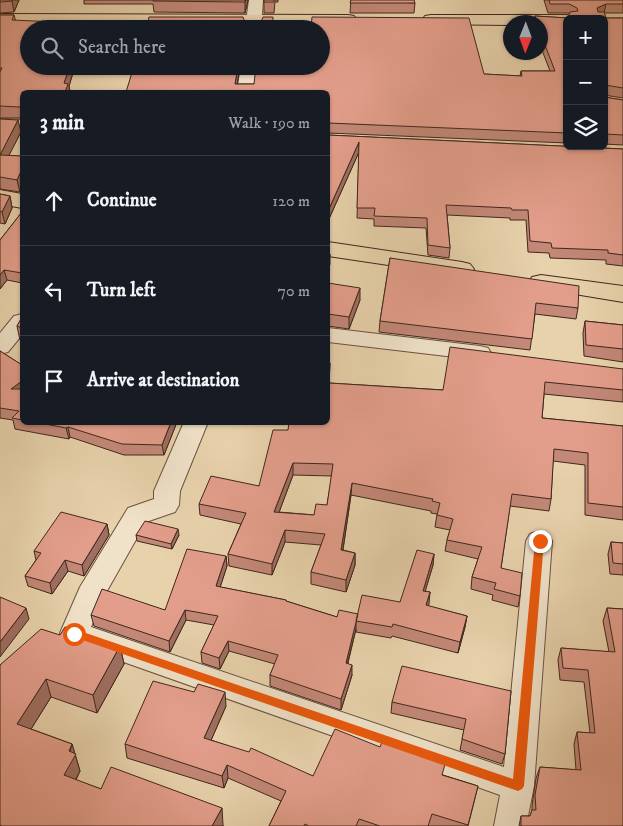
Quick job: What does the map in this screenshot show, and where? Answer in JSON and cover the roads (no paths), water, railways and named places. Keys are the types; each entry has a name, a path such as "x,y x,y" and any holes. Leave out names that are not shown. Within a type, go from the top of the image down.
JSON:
{"main road":[{"path":"0,19 51,20"},
{"path":"330,21 362,20"},
{"path":"411,20 563,20"},
{"path":"0,197 20,201"},
{"path":"330,249 485,273"},
{"path":"524,279 623,294"}],"street":[{"path":"254,20 256,0"},
{"path":"245,90 248,75"},
{"path":"0,124 20,125"},
{"path":"0,347 20,323"},
{"path":"330,335 497,355"},
{"path":"195,425 167,491 166,505 136,515 90,595 74,634 518,786"},
{"path":"510,826 518,786 540,541"}]}
